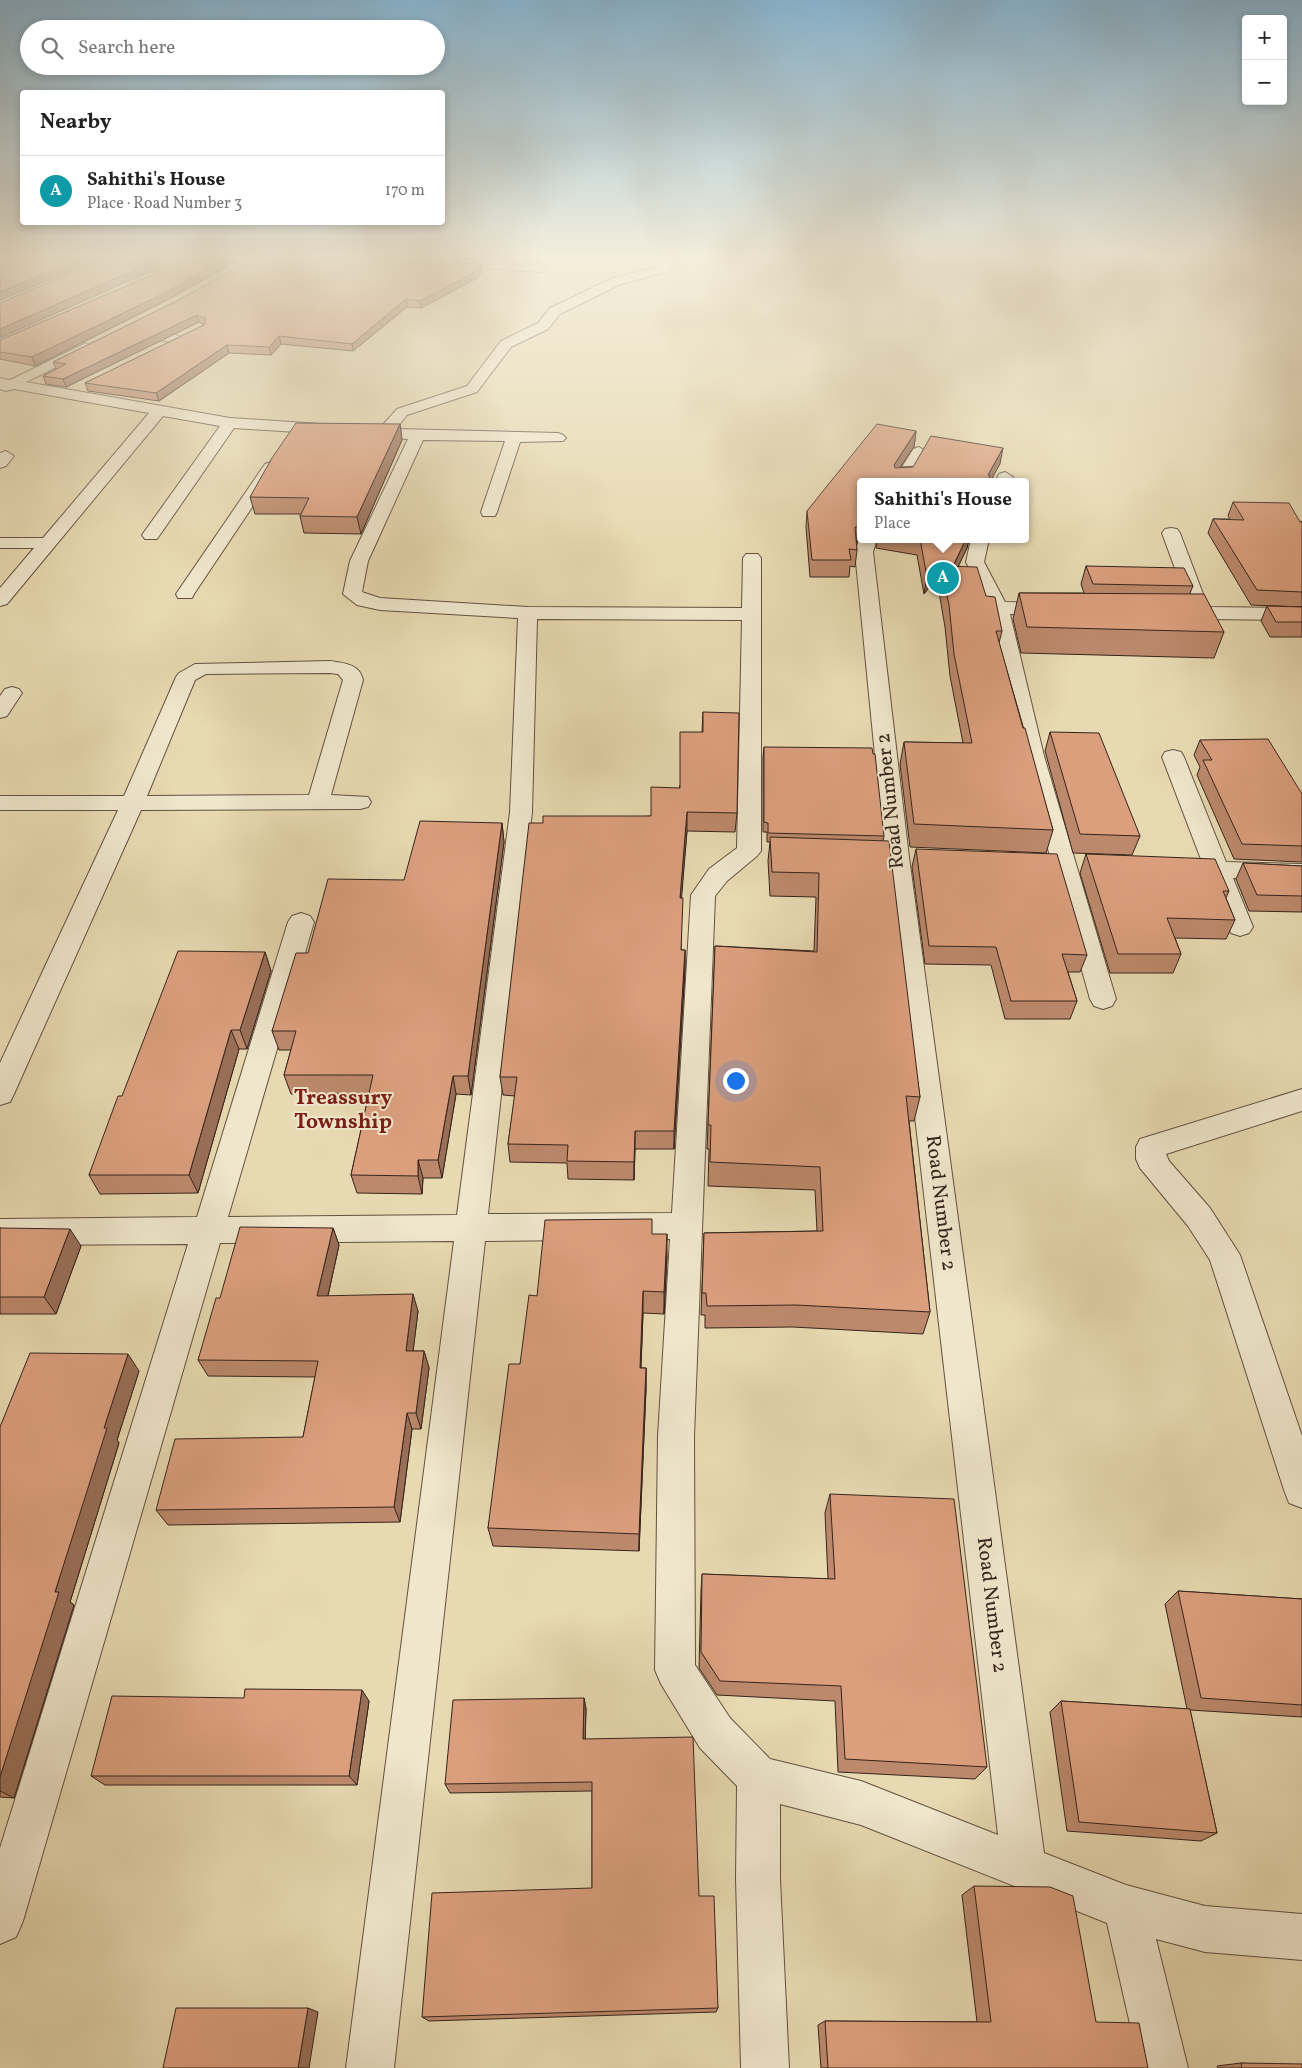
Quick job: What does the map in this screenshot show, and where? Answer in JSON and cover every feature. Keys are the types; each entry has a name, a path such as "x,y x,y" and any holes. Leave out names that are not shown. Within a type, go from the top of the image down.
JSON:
{"street":[{"path":"4,385 74,353"},
{"path":"385,432 402,412 472,389 500,353"},
{"path":"4,385 68,394 230,423 418,435 558,438"},
{"path":"68,394 85,385"},
{"path":"0,600 45,544 159,411"},
{"path":"151,535 230,423"},
{"path":"185,594 298,426"},
{"path":"418,435 359,562 352,594 364,602 528,612 751,614"},
{"path":"489,512 514,437"},
{"path":"903,478 919,452"},
{"path":"1172,533 1201,612"},
{"path":"0,543 45,544"},
{"name":"Road Number 2","path":"867,543 864,552 897,857 1024,1867"},
{"path":"979,543 975,562 999,608 1011,670 1063,864 1103,999"},
{"path":"752,558 751,614 759,851 718,875 702,895 676,1436 675,1670 716,1732 758,1777 861,1803 1126,1908 1205,1928 1302,1937"},
{"path":"999,608 1076,610"},
{"path":"370,2068 521,812 528,612"},
{"path":"1153,612 1302,614"},
{"path":"0,1094 132,802 186,677 202,668 330,667 344,669 352,674 353,680 318,802"},
{"path":"0,712 12,693"},
{"path":"1173,756 1240,927"},
{"path":"0,803 360,802"},
{"path":"1159,868 1302,872"},
{"path":"0,1921 301,922"},
{"path":"1302,1100 1151,1148 1151,1159 1158,1170 1199,1217 1224,1255 1302,1490"},
{"path":"0,1232 687,1226"},
{"path":"758,1777 758,1879 765,2068"},
{"path":"1126,1908 1164,2068"}],"building":[{"path":"3,353 41,353 32,357"},
{"path":"72,353 118,353 63,379 43,376 66,364 53,362"},
{"path":"148,353 216,353 156,393 85,383"},
{"path":"296,423 400,424 357,517 300,516 309,498 250,497 272,458"},
{"path":"877,424 916,431 894,465 895,468 913,467 931,436 1003,448 988,475 990,476 989,478 857,478 857,527 855,527 857,550 849,549 851,560 812,560 807,511"},
{"path":"1233,502 1289,503 1300,522 1302,522 1302,592 1257,590 1213,519 1244,520"},
{"path":"921,543 964,543 953,566 941,566 941,569 933,568 927,577"},
{"path":"941,566 977,567 986,596 995,597 1002,631 996,631 1053,830 914,824 904,742 972,743 954,654 949,605"},
{"path":"1086,566 1184,568 1193,586 1093,584"},
{"path":"1019,593 1204,594 1224,632 1027,627"},
{"path":"1267,606 1302,607 1302,622 1276,622"},
{"path":"703,712 739,713 737,813 687,812 680,898 683,898 681,950 685,950 674,1131 635,1131 634,1162 567,1161 568,1145 508,1144 517,1077 500,1077 529,823 543,823 543,816 651,816 651,787 680,788 680,732 703,732"},
{"path":"1050,732 1099,733 1140,836 1080,834"},
{"path":"1268,739 1302,794 1302,846 1242,844 1203,760 1212,760 1200,740"},
{"path":"764,747 872,748 873,754 875,754 884,836 768,833 768,823 764,822"},
{"path":"420,821 502,823 468,1076 453,1076 438,1160 418,1160 418,1176 351,1175 373,1075 284,1075 296,1031 272,1031 296,953 308,953 328,879 404,880"},
{"path":"770,837 889,841 920,1097 906,1096 930,1312 796,1305 707,1306 706,1293 702,1293 704,1233 823,1231 820,1167 710,1162 711,1125 708,1125 715,946 817,952 819,873 772,872"},
{"path":"916,849 1057,854 1087,955 1062,954 1077,1001 1011,1001 996,947 929,946"},
{"path":"1086,854 1215,859 1229,891 1223,891 1235,920 1167,918 1181,954 1118,954"},
{"path":"1243,863 1302,866 1302,896 1257,895"},
{"path":"178,951 265,952 240,1030 231,1030 189,1175 89,1175 118,1096 122,1096"},
{"path":"652,1219 652,1234 667,1234 664,1292 643,1291 640,1368 646,1368 639,1534 488,1528 509,1364 520,1364 529,1295 537,1296 545,1220"},
{"path":"240,1227 333,1228 317,1296 413,1294 406,1351 424,1351 416,1413 407,1413 394,1507 156,1510 175,1439 303,1437 318,1361 198,1360 216,1298 220,1298"},
{"path":"0,1228 70,1229 44,1297 0,1297"},
{"path":"30,1353 128,1354 104,1428 107,1428 55,1592 59,1592 0,1777 0,1427"},
{"path":"830,1494 954,1499 987,1767 845,1759 841,1686 720,1681 701,1652 702,1574 835,1579"},
{"path":"1178,1591 1302,1599 1302,1705 1201,1698"},
{"path":"245,1689 362,1690 349,1776 91,1776 112,1696 244,1698"},
{"path":"584,1698 583,1739 693,1737 699,1896 714,1896 718,2008 422,2017 432,1893 592,1888 592,1782 445,1784 453,1700"},
{"path":"1061,1701 1190,1709 1217,1833 1079,1822"},
{"path":"974,1886 1050,1887 1073,1896 1096,2022 1139,2023 1148,2068 828,2068 825,2021 991,2022"},
{"path":"176,2008 308,2008 298,2068 163,2068"},
{"path":"1241,2063 1302,2064 1302,2068 1242,2068"}],"place":[{"name":"Sahithi's House","path":"943,578"}],"district":[{"name":"Treassury Township","path":"343,1110"}]}
